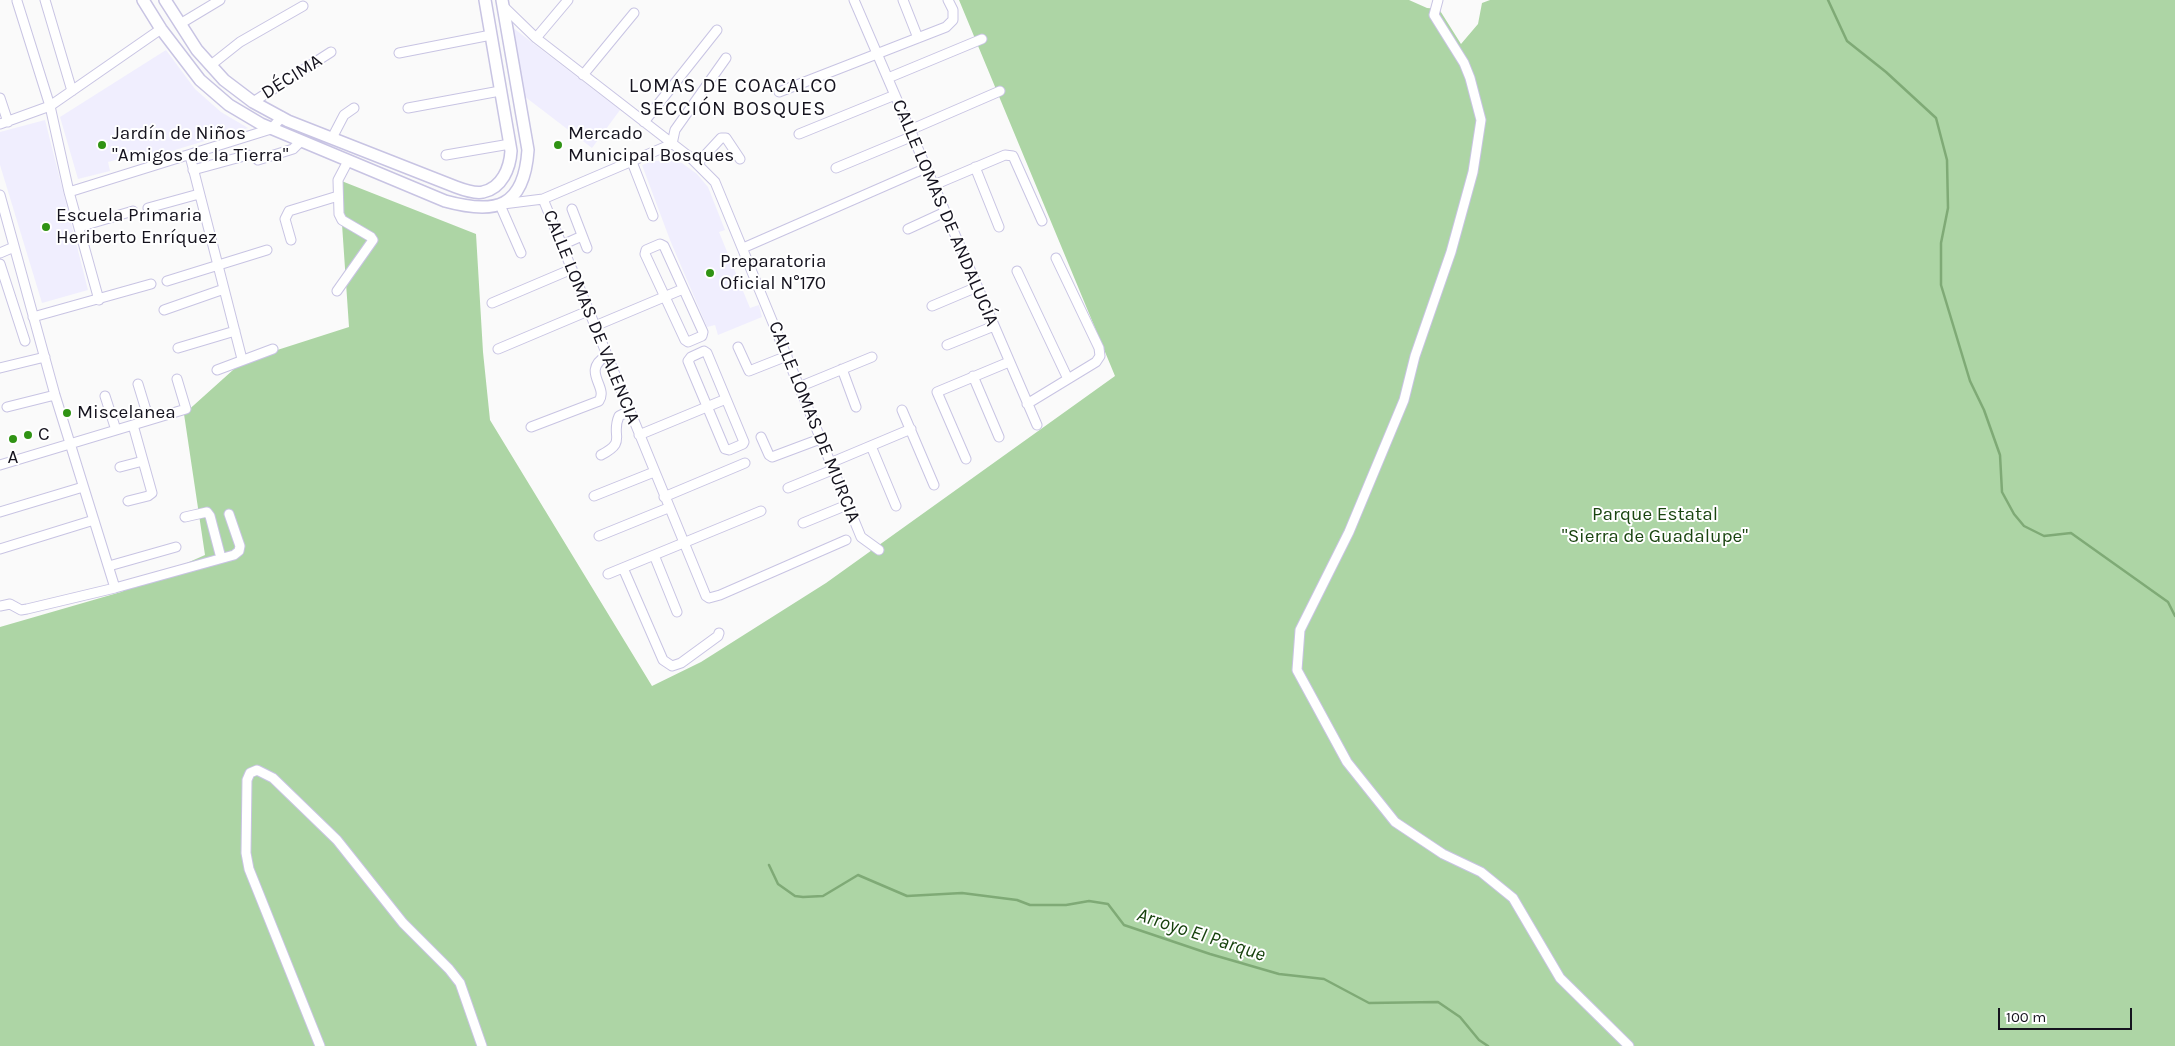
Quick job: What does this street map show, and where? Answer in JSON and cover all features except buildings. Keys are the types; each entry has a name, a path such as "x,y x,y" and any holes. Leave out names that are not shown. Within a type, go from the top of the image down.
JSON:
{"street":[{"path":"45,0 72,91"},
{"path":"143,0 161,29 200,80 229,104 271,129 300,142 453,204 470,208 488,208 501,204 543,199 672,144 675,130 726,58"},
{"path":"165,0 197,50 224,80 253,102 282,117 332,138 464,190 482,192 493,188 504,176 510,164 510,144 485,5 504,2 528,150 527,168 523,182 514,195 501,204"},
{"path":"180,24 220,0"},
{"path":"536,38 568,0"},
{"name":"CALLE LOMAS DE ANDALUCÍA","path":"854,0 1037,425"},
{"path":"903,0 918,38"},
{"path":"779,92 946,27 953,20 953,10 948,0"},
{"path":"1438,0 1434,15 1464,64 1470,78 1480,120 1473,172 1451,252 1415,356 1404,400 1349,532 1300,630 1297,670 1347,762 1395,822 1442,854 1481,872 1513,898 1560,978 1630,1046"},
{"path":"17,1 50,106 69,192 99,300"},
{"name":"CALLE LOMAS DE MURCIA","path":"504,2 536,38 697,164 715,182 861,537 879,550"},
{"path":"211,65 240,42 303,6"},
{"path":"583,75 634,13"},
{"path":"0,98 4,123 50,106 161,29"},
{"path":"644,122 717,30"},
{"path":"399,53 491,35"},
{"path":"888,78 982,39"},
{"name":"DÉCIMA","path":"253,102 331,52"},
{"path":"408,108 500,91"},
{"path":"836,168 1000,91"},
{"path":"798,134 895,95"},
{"path":"332,138 344,115 354,108"},
{"path":"69,192 190,156 271,129 282,117"},
{"path":"697,164 721,138 726,138 740,159"},
{"path":"258,160 294,149 300,142"},
{"path":"446,155 510,144"},
{"path":"193,170 248,155"},
{"path":"934,185 1004,155 1013,156 1042,221"},
{"path":"190,156 242,359"},
{"path":"371,171 378,156"},
{"path":"336,291 373,240 371,236 342,220 340,214 338,196 339,175 348,161"},
{"path":"632,162 653,216"},
{"path":"975,167 999,227"},
{"path":"743,248 926,168"},
{"path":"148,208 200,194"},
{"path":"0,195 82,487 116,588"},
{"path":"291,240 285,219 289,211 338,196"},
{"name":"CALLE LOMAS DE VALENCIA","path":"543,199 668,508 707,598 720,595 846,540"},
{"path":"501,204 521,253"},
{"path":"572,209 588,248"},
{"path":"79,227 132,211"},
{"path":"908,228 945,212"},
{"path":"562,245 582,236"},
{"path":"660,244 664,246 703,332 702,336 688,342 685,340 665,297 645,254 646,250 660,244"},
{"path":"0,253 14,247"},
{"path":"167,281 268,250"},
{"path":"1027,404 1096,362 1100,356 1099,348 1056,258"},
{"path":"0,264 25,341"},
{"path":"492,303 572,269"},
{"path":"1017,271 1068,379"},
{"path":"33,317 151,284"},
{"path":"932,306 977,286"},
{"path":"164,310 224,289"},
{"path":"595,326 683,289"},
{"path":"498,349 588,311"},
{"path":"947,345 994,326"},
{"path":"178,348 235,331"},
{"path":"738,347 749,371 787,356"},
{"path":"217,370 242,359 273,349"},
{"path":"704,352 707,353 744,444 729,450 725,449 708,406 688,361 691,357 704,352"},
{"path":"531,427 599,401 601,393 594,373 599,360 607,355"},
{"path":"0,368 45,357"},
{"path":"799,387 872,357"},
{"path":"966,459 937,394 939,390 1009,362"},
{"path":"842,369 856,407"},
{"path":"973,376 999,437"},
{"path":"0,465 186,409 177,379"},
{"path":"138,384 149,420"},
{"path":"7,407 55,395"},
{"path":"105,396 116,430"},
{"path":"639,435 726,399"},
{"path":"902,410 934,485"},
{"path":"601,455 614,448 617,443 616,422 619,416 629,411"},
{"path":"128,501 148,496 152,493 133,425"},
{"path":"788,488 871,446 911,429"},
{"path":"761,437 769,456 772,457 820,439"},
{"path":"871,446 896,506"},
{"path":"120,467 143,460"},
{"path":"664,497 745,464"},
{"path":"594,496 654,472"},
{"path":"0,512 82,487"},
{"path":"803,523 847,504"},
{"path":"599,536 668,508"},
{"path":"608,574 761,511"},
{"path":"185,517 207,512 210,516 221,558"},
{"path":"0,606 10,604 21,610 26,609 116,588 221,558 239,551 240,546 229,514"},
{"path":"0,549 94,520"},
{"path":"109,566 176,547"},
{"path":"654,556 677,612"},
{"path":"623,568 666,664 672,666 681,663 718,636 719,633"},
{"path":"320,1046 249,869 246,852 247,780 250,773 257,770 273,778 337,840 403,923 449,969 460,983 482,1046"}],"shaded area":[{"path":"512,27 620,110 592,148 524,96"},
{"path":"166,50 195,89 221,112 248,128 145,159 141,153 108,162 110,171 78,179 60,117"},
{"name":"Escuela Primaria Heriberto Enríquez","path":"45,120 88,290 42,303 0,165 0,132"},
{"name":"Preparatoria Oficial N°170","path":"669,160 682,163 697,174 708,187 725,230 719,232 750,308 759,305 762,317 718,335 715,325 707,327 670,240 642,165 654,161"}],"green space":[{"name":"Parque Estatal \"Sierra de Guadalupe\"","path":"959,0 1409,0 1427,8 1439,9 1461,44 1478,24 1482,3 1490,0 2175,0 2175,1046 0,1046 0,627 121,592 205,555 184,414 243,361 349,327 339,180 476,234 483,352 490,420 652,686 701,662 826,583 1115,376"}],"waterway":[{"path":"1828,0 1847,41 1886,72 1936,118 1947,160 1948,208 1941,243 1941,285 1970,381 1984,410 2000,455 2002,492 2014,514 2024,526 2044,536 2071,533 2168,602 2175,616"},
{"name":"Arroyo El Parque","path":"769,865 778,884 795,896 803,897 823,896 858,875 907,896 962,893 1017,900 1030,905 1066,905 1089,901 1108,904 1124,925 1210,954 1279,974 1324,979 1369,1003 1438,1002 1460,1017 1479,1040 1488,1046"}],"place":[{"name":"Jardín de Niños \"Amigos de la Tierra\"","path":"102,145"},
{"name":"Mercado Municipal Bosques","path":"558,145"},
{"name":"Escuela Primaria Heriberto Enríquez","path":"46,227"},
{"name":"Preparatoria Oficial N°170","path":"710,273"},
{"name":"Miscelanea","path":"67,413"},
{"name":"C","path":"28,435"},
{"name":"A","path":"13,439"}],"district":[{"name":"LOMAS DE COACALCO SECCIÓN BOSQUES","path":"733,98"}]}
